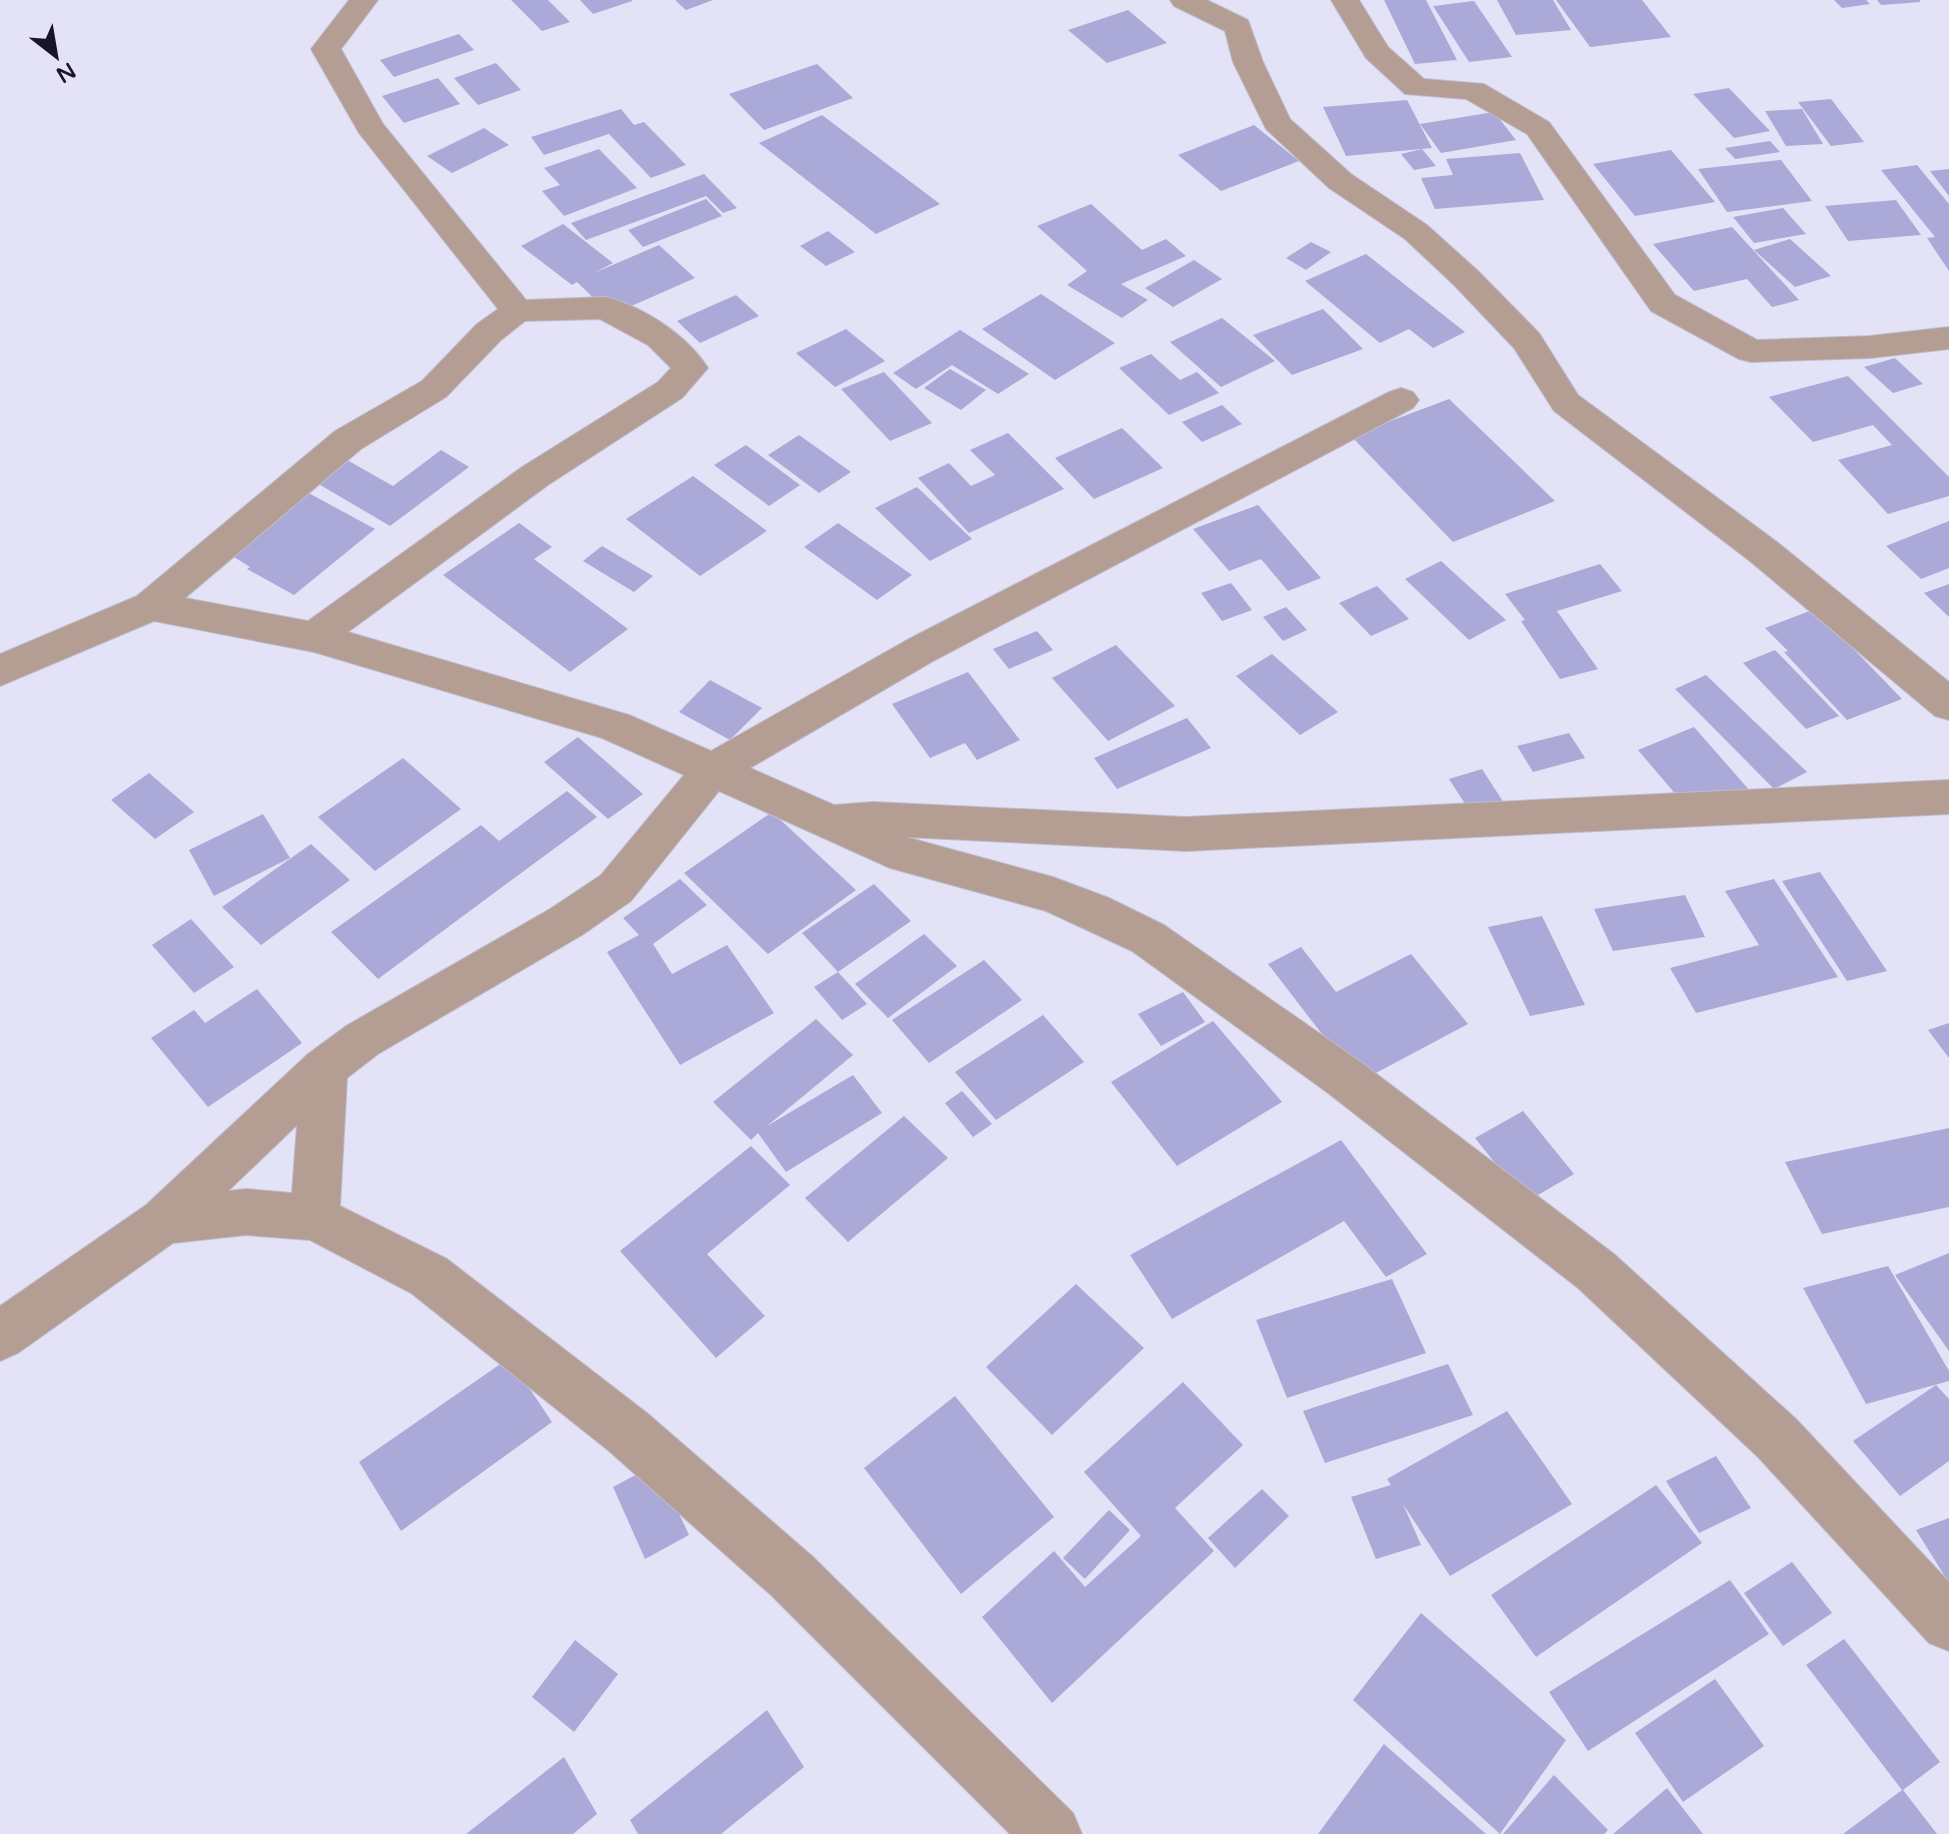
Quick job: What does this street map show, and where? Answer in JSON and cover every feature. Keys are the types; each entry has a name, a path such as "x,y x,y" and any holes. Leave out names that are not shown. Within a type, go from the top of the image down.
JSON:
{"street":[{"path":"364,0 326,49 331,63 370,127 517,311"},
{"path":"1184,0 1238,26 1248,62 1277,123 1340,181 1416,232 1466,278 1527,341 1566,403 1764,552 1949,705"},
{"path":"1345,0 1376,52 1416,88 1473,90 1538,128 1663,303 1751,351 1870,347 1949,338"},
{"path":"0,671 151,606 348,440 434,389 489,332 517,311 606,308 660,337 691,368 670,390 535,476 314,637"},
{"path":"0,1336 163,1221 324,1068 362,1040 566,922 616,888 712,770 921,650 1401,400"},
{"path":"151,606 314,637 615,726 831,820 905,856 1053,895 1148,938 1345,1078 1596,1271 1777,1438 1949,1623"},
{"path":"831,820 873,819 1186,834 1949,797"},
{"path":"315,1218 324,1068"},
{"path":"163,1221 246,1212 315,1218 429,1276 628,1432 792,1576 1052,1834"}],"building":[{"path":"511,0 548,0 570,22 542,31"},
{"path":"580,0 632,0 632,1 593,14"},
{"path":"675,0 713,0 686,10"},
{"path":"1384,0 1426,0 1457,60 1415,64"},
{"path":"1497,0 1553,0 1571,30 1516,35"},
{"path":"1556,0 1642,0 1671,37 1590,47"},
{"path":"1834,0 1866,0 1870,4 1842,8"},
{"path":"1877,0 1920,0 1920,2 1881,5"},
{"path":"1474,1 1512,57 1469,62 1433,6"},
{"path":"1128,10 1167,43 1107,63 1068,30"},
{"path":"459,34 474,50 394,77 380,60"},
{"path":"496,63 521,90 478,105 454,78"},
{"path":"817,64 853,98 764,130 729,94"},
{"path":"438,78 460,104 404,123 382,96"},
{"path":"1729,88 1770,131 1734,138 1693,94"},
{"path":"1831,99 1864,142 1831,146 1798,102"},
{"path":"1407,100 1432,148 1346,156 1323,107"},
{"path":"621,109 634,125 644,122 686,165 651,178 609,134 544,155 531,137"},
{"path":"1802,109 1823,144 1786,146 1765,111"},
{"path":"1494,112 1516,140 1441,153 1420,124"},
{"path":"822,115 940,204 876,234 759,143"},
{"path":"1254,125 1299,161 1221,191 1178,155"},
{"path":"484,128 509,145 452,173 427,156"},
{"path":"1770,141 1780,152 1735,159 1725,148"},
{"path":"599,149 637,188 564,216 542,191 560,185 544,168"},
{"path":"1422,149 1436,166 1414,170 1401,154"},
{"path":"1671,150 1715,202 1635,216 1593,164"},
{"path":"1520,153 1544,200 1435,209 1421,178 1453,175 1446,159"},
{"path":"1781,160 1812,201 1727,212 1698,169"},
{"path":"1917,165 1949,204 1949,271 1927,238 1935,237 1881,170"},
{"path":"1949,169 1949,196 1930,171"},
{"path":"704,174 737,208 723,213 706,196 586,240 571,223"},
{"path":"706,199 722,216 643,247 628,230"},
{"path":"1896,200 1921,235 1848,241 1825,206"},
{"path":"1091,204 1142,250 1166,239 1186,256 1121,284 1148,300 1122,318 1067,285 1087,271 1037,226"},
{"path":"1783,208 1806,234 1754,243 1733,217"},
{"path":"563,224 613,263 594,273 659,245 695,278 611,315 577,282 572,285 521,246"},
{"path":"1732,227 1799,300 1772,307 1747,279 1694,291 1653,244"},
{"path":"828,231 855,252 826,266 800,246"},
{"path":"1790,239 1831,276 1795,287 1754,250"},
{"path":"1311,242 1331,252 1306,270 1286,258"},
{"path":"1366,254 1465,332 1433,348 1409,329 1380,343 1305,281"},
{"path":"1194,260 1222,279 1173,307 1145,288"},
{"path":"1041,294 1115,343 1055,380 982,329"},
{"path":"736,295 759,316 700,343 677,321"},
{"path":"1323,309 1363,349 1292,375 1253,335"},
{"path":"1222,318 1275,361 1221,387 1170,342"},
{"path":"846,329 885,361 835,387 796,353"},
{"path":"960,330 1029,374 998,394 952,365 916,389 893,373"},
{"path":"1151,354 1180,380 1197,372 1219,393 1169,415 1119,368"},
{"path":"1895,358 1923,384 1893,393 1864,367"},
{"path":"950,369 986,390 961,410 924,388"},
{"path":"884,372 932,423 890,441 841,389"},
{"path":"1848,376 1949,477 1949,496 1888,514 1838,460 1892,445 1873,425 1813,442 1769,397"},
{"path":"1449,399 1555,501 1453,542 1351,436"},
{"path":"1222,405 1242,424 1202,442 1182,422"},
{"path":"1122,428 1163,468 1094,499 1055,458"},
{"path":"1008,433 1064,489 969,533 918,478 949,463 971,486 995,475 970,450"},
{"path":"799,435 851,472 819,493 768,455"},
{"path":"746,445 800,485 769,506 714,465"},
{"path":"441,450 469,467 390,526 317,483 347,460 393,486"},
{"path":"693,476 767,531 700,576 626,519"},
{"path":"917,487 972,539 930,561 875,508"},
{"path":"305,491 375,529 294,595 247,569 250,567 226,552"},
{"path":"1258,505 1321,578 1288,591 1261,559 1229,571 1193,529"},
{"path":"1949,521 1949,568 1921,579 1886,546"},
{"path":"519,523 552,547 534,559 628,629 570,672 443,575"},
{"path":"838,523 912,575 877,600 804,547"},
{"path":"602,546 653,576 634,592 583,561"},
{"path":"1441,561 1506,620 1469,640 1405,579"},
{"path":"1600,564 1622,591 1557,611 1598,669 1560,679 1521,621 1525,620 1505,594"},
{"path":"1231,583 1252,610 1222,621 1201,593"},
{"path":"1949,584 1949,617 1924,593"},
{"path":"1377,586 1409,619 1371,636 1339,603"},
{"path":"1286,607 1307,630 1283,641 1263,617"},
{"path":"1815,609 1902,699 1847,720 1765,628"},
{"path":"1037,631 1053,650 1009,669 993,649"},
{"path":"1116,645 1175,706 1108,741 1052,678"},
{"path":"1775,650 1839,716 1806,729 1743,663"},
{"path":"1272,654 1338,712 1300,735 1236,676"},
{"path":"968,672 1020,740 977,760 965,743 930,758 892,704"},
{"path":"1706,675 1807,772 1774,789 1675,689"},
{"path":"710,680 762,708 730,740 679,712"},
{"path":"1187,718 1211,748 1117,789 1094,758"},
{"path":"1694,727 1758,800 1700,823 1638,750"},
{"path":"1569,733 1585,758 1533,772 1517,746"},
{"path":"578,737 643,794 608,819 544,762"},
{"path":"403,758 461,809 375,871 318,817"},
{"path":"1482,769 1513,817 1480,827 1449,779"},
{"path":"149,773 194,812 155,839 111,800"},
{"path":"567,791 597,817 378,979 331,932 481,825 499,841"},
{"path":"772,812 856,890 768,954 684,873"},
{"path":"263,814 290,858 214,896 189,850"},
{"path":"311,844 350,880 261,945 222,907"},
{"path":"1820,872 1887,971 1847,981 1782,881"},
{"path":"680,879 707,905 653,944 672,974 727,945 774,1013 680,1065 607,952 639,935 623,918"},
{"path":"1774,879 1838,977 1696,1013 1670,968 1759,945 1725,891"},
{"path":"874,884 911,921 838,972 802,933"},
{"path":"1685,895 1705,937 1613,951 1594,909"},
{"path":"1542,916 1585,1005 1530,1016 1488,927"},
{"path":"191,919 234,967 194,993 152,945"},
{"path":"924,934 957,966 888,1018 855,984"},
{"path":"1301,947 1336,992 1411,954 1468,1024 1359,1082 1268,964"},
{"path":"984,960 1022,1000 929,1063 892,1020"},
{"path":"838,972 867,1004 842,1020 814,987"},
{"path":"257,989 302,1043 208,1107 151,1038 194,1010 205,1023"},
{"path":"1183,992 1205,1022 1161,1046 1138,1014"},
{"path":"1043,1015 1084,1062 996,1120 955,1072"},
{"path":"816,1019 853,1055 767,1126 853,1075 882,1113 786,1172 758,1133 751,1140 713,1102"},
{"path":"1213,1021 1282,1102 1177,1166 1111,1082"},
{"path":"1949,1023 1949,1058 1928,1030"},
{"path":"962,1091 992,1124 973,1137 945,1103"},
{"path":"1523,1111 1574,1174 1526,1202 1475,1138"},
{"path":"904,1116 948,1158 848,1242 805,1198"},
{"path":"1949,1128 1949,1207 1822,1234 1785,1162"},
{"path":"1341,1140 1427,1254 1386,1277 1344,1221 1172,1319 1130,1255"},
{"path":"751,1146 790,1185 707,1254 765,1316 716,1358 620,1251"},
{"path":"1949,1253 1949,1351 1895,1275"},
{"path":"1888,1266 1949,1371 1949,1381 1866,1404 1803,1288"},
{"path":"1392,1279 1426,1353 1287,1398 1256,1320"},
{"path":"1076,1284 1144,1348 1052,1435 986,1367"},
{"path":"509,1358 552,1422 401,1531 359,1462"},
{"path":"1448,1364 1473,1415 1325,1463 1303,1411"},
{"path":"1183,1382 1243,1445 1175,1508 1214,1551 1052,1703 982,1617 1054,1551 1085,1587 1141,1536 1084,1472"},
{"path":"1936,1385 1949,1399 1949,1461 1900,1496 1853,1441"},
{"path":"955,1396 1054,1517 961,1594 864,1468"},
{"path":"1507,1411 1572,1504 1450,1576 1403,1504 1421,1545 1376,1559 1351,1497 1391,1485 1387,1479"},
{"path":"1716,1456 1751,1508 1699,1533 1666,1481"},
{"path":"656,1464 689,1535 645,1559 613,1487"},
{"path":"1656,1485 1702,1543 1536,1657 1491,1595"},
{"path":"1262,1489 1289,1516 1235,1568 1208,1538"},
{"path":"1109,1510 1130,1530 1085,1579 1063,1558"},
{"path":"1949,1518 1949,1583 1916,1530"},
{"path":"1792,1562 1832,1613 1783,1646 1744,1593"},
{"path":"1730,1580 1769,1634 1588,1751 1549,1692"},
{"path":"1421,1613 1566,1740 1500,1834 1353,1700"},
{"path":"1844,1639 1940,1762 1903,1790 1937,1834 1843,1834 1902,1790 1806,1665"},
{"path":"575,1640 618,1674 574,1732 532,1697"},
{"path":"1715,1679 1764,1746 1683,1802 1635,1733"},
{"path":"767,1710 804,1767 721,1834 638,1834 630,1820"},
{"path":"1384,1744 1486,1834 1318,1834"},
{"path":"564,1757 597,1814 573,1834 466,1834"},
{"path":"1554,1775 1608,1830 1604,1834 1503,1834"},
{"path":"1667,1788 1703,1834 1613,1834"}]}
